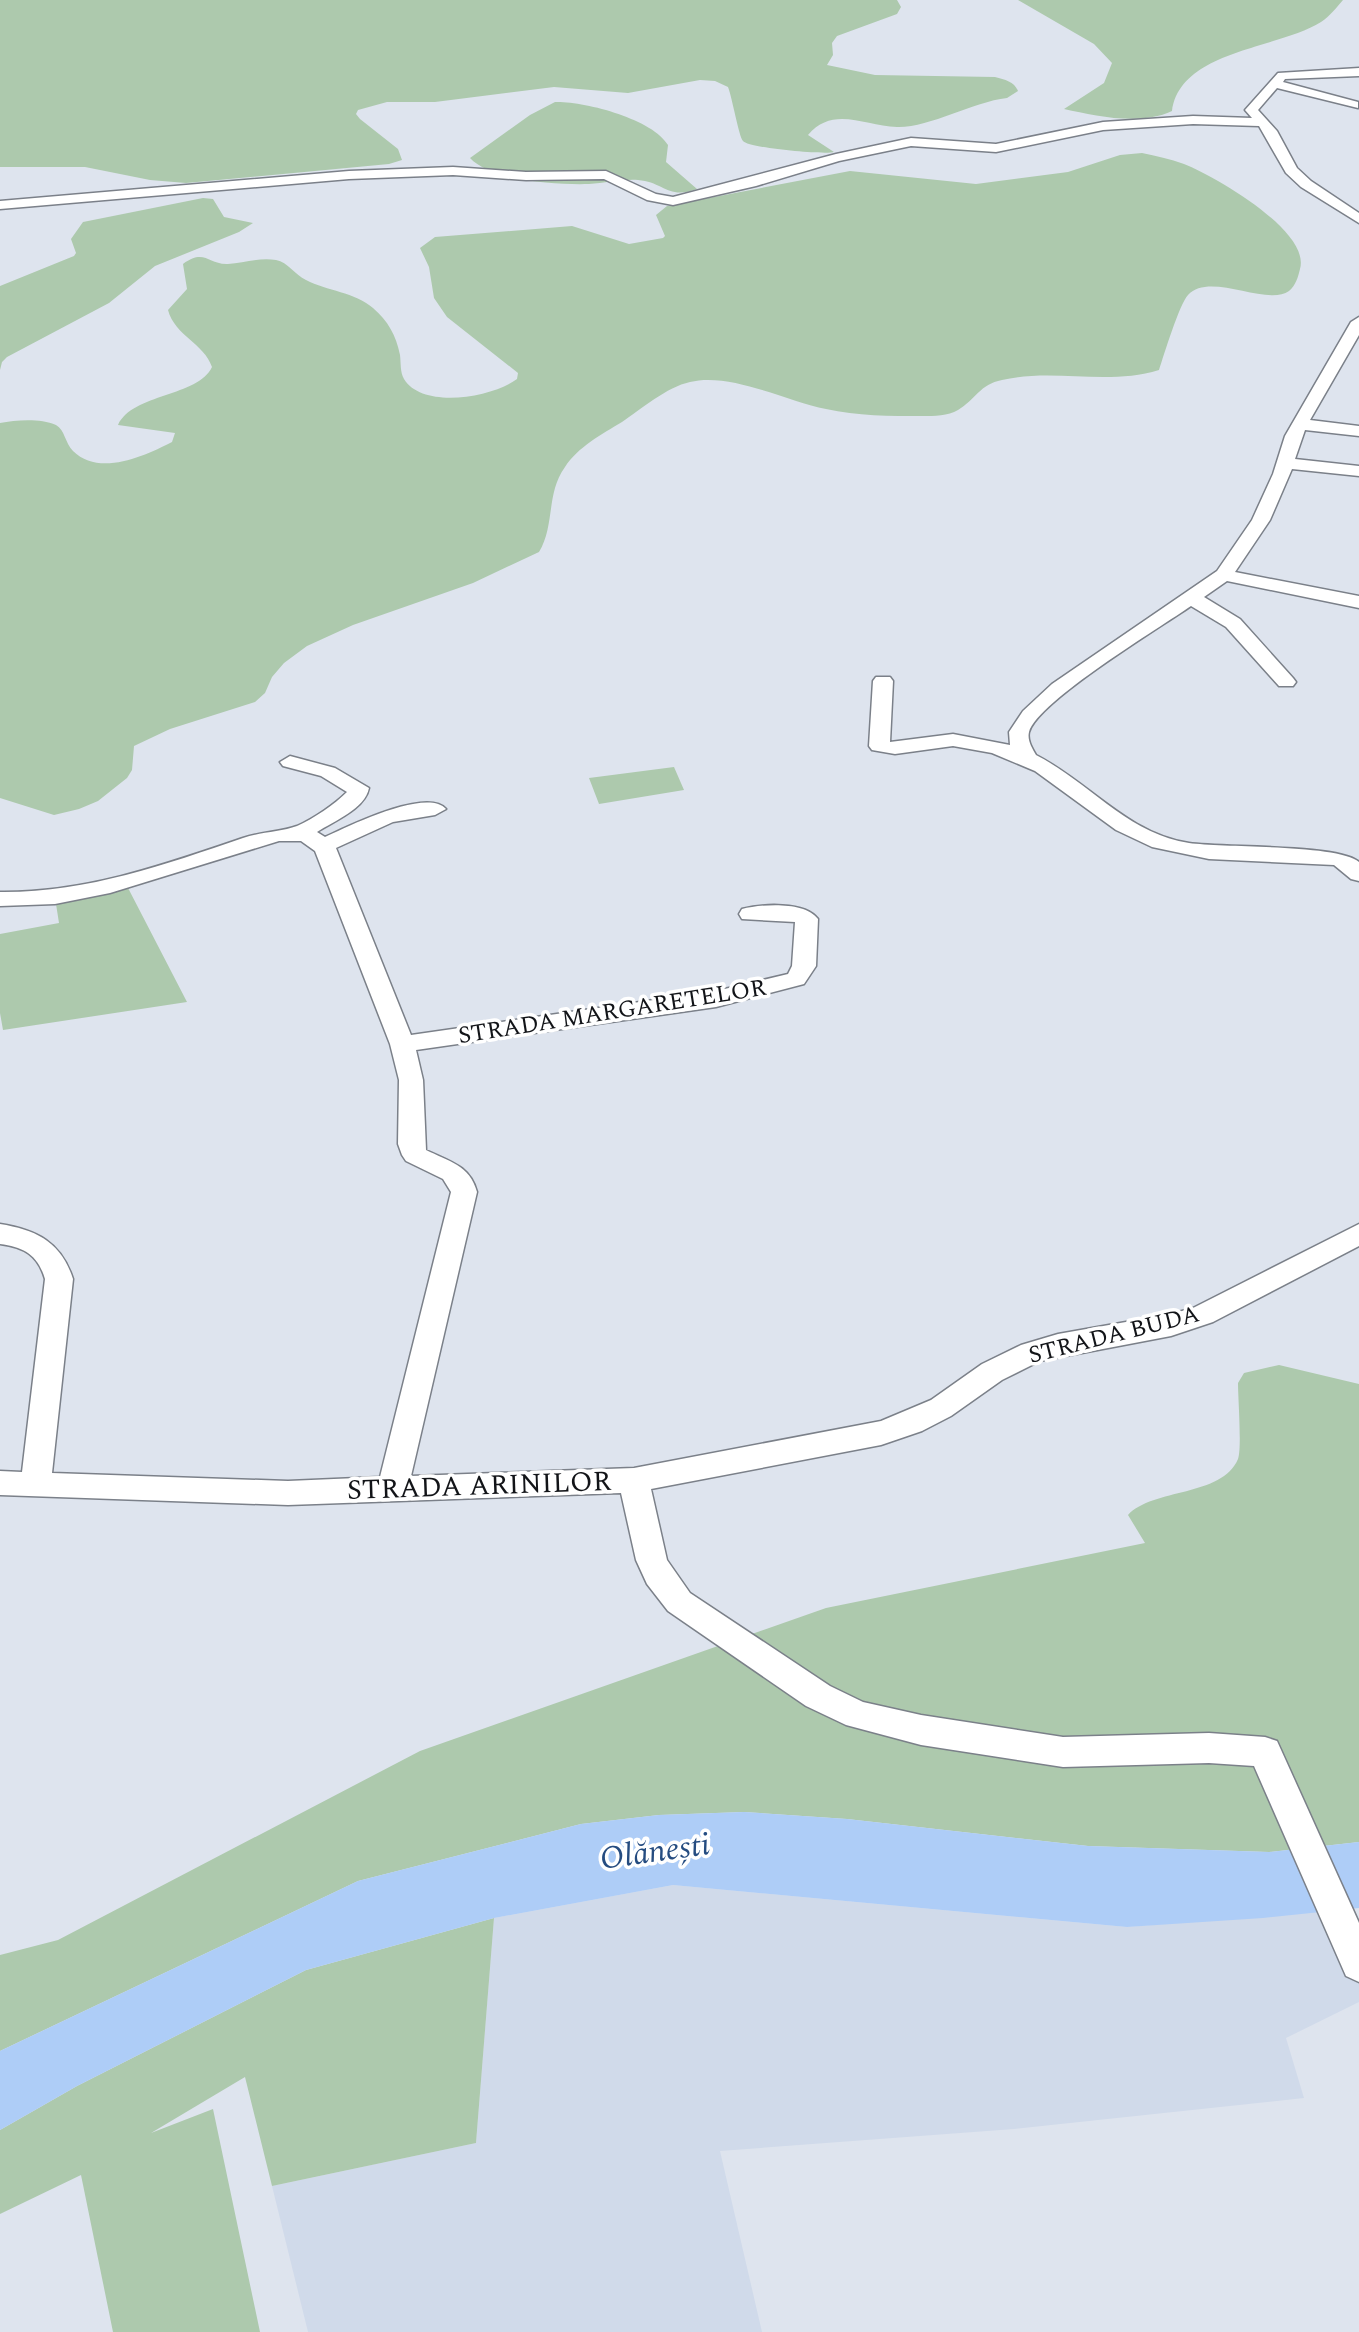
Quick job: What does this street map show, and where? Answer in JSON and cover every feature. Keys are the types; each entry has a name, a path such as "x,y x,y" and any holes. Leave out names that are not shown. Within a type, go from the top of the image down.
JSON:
{"street":[{"path":"1359,72 1282,76 1251,110 1271,131 1291,170 1359,219"},
{"path":"1275,84 1354,105"},
{"path":"0,205 349,175 442,171 526,176 606,175 652,197 673,201 751,183 836,158 911,142 996,148 1103,126 1193,120 1261,122"},
{"path":"1028,759 1020,745 1019,732 1045,699 1224,575 1261,520 1300,424 1359,322"},
{"path":"1300,424 1359,431"},
{"path":"1285,463 1359,471"},
{"path":"1224,575 1359,602"},
{"path":"1193,599 1233,623 1286,682"},
{"path":"883,681 879,746 913,746 948,740 1028,759 1138,834 1159,842 1180,847 1322,857 1355,866"},
{"path":"290,762 328,772 358,788 352,800 299,834"},
{"path":"323,846 388,816 435,809"},
{"path":"0,899 56,898 279,836 299,834 317,840 323,846 330,857 358,937 402,1044 411,1080 411,1144 415,1155 457,1175 463,1182 464,1192 392,1491"},
{"name":"STRADA MARGARETELOR","path":"402,1044 716,999 796,979 804,966 807,919 795,914 750,914"},
{"path":"0,1234 23,1237 41,1247 55,1261 59,1279 35,1486"},
{"name":"STRADA BUDA","path":"634,1480 866,1436 912,1423 941,1408 992,1372 1031,1353 1058,1345 1171,1325 1203,1315 1359,1234"},
{"name":"STRADA ARINILOR","path":"0,1483 288,1493 634,1480 650,1564 666,1589 679,1602 818,1696 858,1715 921,1730 1063,1752 1209,1748 1265,1752 1356,1957"}],"shaded area":[{"path":"673,1885 1127,1927 1351,1909 1359,1926 1359,2002 1286,2038 1304,2098 1014,2129 720,2151 762,2332 308,2332 272,2186 476,2143 494,1918"}],"green space":[{"path":"0,0 897,0 901,7 897,14 837,36 832,43 833,55 827,65 875,75 995,77 1012,83 1018,91 1007,98 909,126 885,126 850,119 828,121 808,135 834,152 828,153 748,144 743,141 728,87 715,81 700,80 628,93 554,87 435,102 387,102 358,110 356,114 360,119 398,149 402,160 389,164 186,183 150,180 85,167 0,167"},
{"path":"1018,0 1343,0 1321,22 1303,31 1211,63 1193,75 1179,91 1172,111 1132,119 1064,109 1104,83 1112,63 1094,44"},
{"path":"555,102 600,108 648,127 668,145 666,162 697,189 672,192 638,180 576,184 526,180 493,172 470,158 530,115"},
{"path":"1142,153 1198,170 1237,192 1276,222 1291,238 1299,254 1300,269 1291,289 1279,295 1267,295 1224,287 1198,289 1188,295 1180,309 1159,370 1120,377 1041,376 1002,380 988,385 964,406 945,415 850,413 722,381 706,380 681,385 663,393 599,436 570,460 555,488 547,531 539,552 473,583 353,625 307,646 284,663 272,677 265,693 255,702 170,729 134,746 132,770 127,778 98,801 54,815 0,798 0,423 35,420 56,425 73,451 96,463 122,462 172,442 175,433 118,425 137,407 194,384 205,377 212,367 203,352 177,326 168,310 187,289 183,264 190,259 202,257 221,264 276,260 314,284 358,298 378,313 391,329 404,379 413,389 426,395 459,397 492,391 517,379 518,373 447,317 434,298 429,267 420,248 435,237 572,226 629,244 665,236 656,215 667,206 850,171 976,184 1068,172 1120,155"},
{"path":"203,198 213,199 224,217 253,223 239,232 155,266 109,303 7,357 0,370 0,286 74,256 76,253 71,239 83,222"},
{"path":"674,767 684,790 599,804 589,778"},
{"path":"127,886 187,1002 3,1030 0,1013 0,934 59,923 56,904"},
{"path":"1279,1365 1359,1384 1359,1842 1269,1852 1088,1846 847,1819 744,1812 659,1815 581,1824 358,1881 0,2051 0,1955 58,1940 420,1751 826,1608 1145,1543 1128,1515 1139,1506 1203,1486 1230,1471 1239,1453 1238,1383 1244,1373"},
{"path":"494,1918 476,2143 272,2186 245,2077 151,2133 213,2109 260,2332 113,2332 81,2175 0,2214 0,2130 77,2086 306,1970"}],"water":[{"name":"Olănești","path":"744,1812 847,1819 1088,1846 1269,1852 1359,1842 1359,1908 1127,1927 673,1885 494,1918 306,1970 77,2086 0,2130 0,2051 358,1881 581,1824 659,1815"}]}
